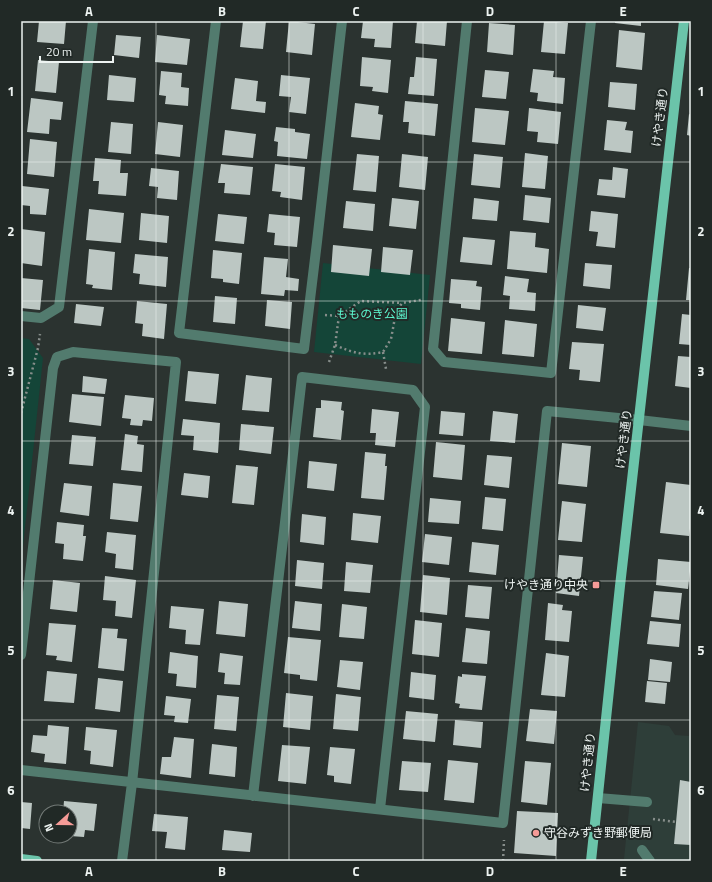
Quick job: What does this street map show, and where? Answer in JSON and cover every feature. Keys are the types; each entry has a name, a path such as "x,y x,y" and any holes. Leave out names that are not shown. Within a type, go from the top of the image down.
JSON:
{"main road":[{"name":"けやき通り","path":"591,861 619,594 684,21"},
{"path":"21,859 37,861"}],"street":[{"path":"21,316 42,318 60,307 93,21"},
{"path":"216,21 179,333 304,348 318,242 342,21"},
{"path":"467,21 433,349 444,362 551,373 591,21"},
{"path":"21,655 23,619 53,368 58,357 73,352 176,362 132,783 122,861"},
{"path":"253,796 302,377 413,390 424,407 380,809"},
{"path":"21,770 503,823 547,411 691,426"},
{"path":"598,798 647,802"},
{"path":"642,850 650,861"}],"path":[{"path":"326,315 339,316 361,301 402,303 423,299 438,301"},
{"path":"386,371 383,352 391,339 396,312 402,303"},
{"path":"328,364 335,346 339,316"},
{"path":"21,413 38,348 40,332"},
{"path":"335,346 353,352 371,354 383,352"},
{"path":"645,819 676,822"}],"shaded area":[{"path":"638,722 669,726 675,735 689,736 691,733 691,861 626,861 624,859"}],"green space":[{"name":"もものき公園","path":"323,263 430,275 421,364 314,352"},
{"path":"21,338 29,339 43,358 21,565"}],"building":[{"path":"39,21 66,21 64,44 37,42"},
{"path":"243,21 266,21 263,49 240,47"},
{"path":"289,21 315,24 312,55 286,52"},
{"path":"363,21 393,21 391,48 374,47 375,39 361,38"},
{"path":"417,21 447,21 445,46 415,43"},
{"path":"544,21 568,23 565,54 541,52"},
{"path":"615,21 641,21 641,26 615,23"},
{"path":"489,23 515,25 513,55 487,52"},
{"path":"619,30 645,33 642,70 616,67"},
{"path":"116,35 141,37 139,58 114,55"},
{"path":"157,35 190,39 187,65 155,62"},
{"path":"362,57 391,60 388,93 372,91 373,87 360,86"},
{"path":"416,57 437,59 434,96 408,94 410,77 414,77"},
{"path":"38,60 59,62 56,93 35,91"},
{"path":"533,69 554,71 553,77 565,78 563,104 537,101 538,93 530,92"},
{"path":"485,70 509,72 506,99 482,97"},
{"path":"161,71 182,73 181,87 189,88 188,106 165,104 166,96 159,95"},
{"path":"109,75 136,78 134,102 107,100"},
{"path":"281,75 310,78 306,114 289,112 291,97 279,96"},
{"path":"235,78 258,81 256,101 266,102 265,113 231,109"},
{"path":"610,82 637,84 635,110 608,107"},
{"path":"31,98 63,102 61,120 50,119 49,134 27,132"},
{"path":"405,101 438,104 435,136 408,133 409,122 403,122"},
{"path":"355,103 379,106 378,114 383,115 380,140 351,137"},
{"path":"475,108 509,111 505,145 472,142"},
{"path":"529,108 561,112 558,144 537,142 538,132 527,131"},
{"path":"689,114 691,115 691,136 687,135"},
{"path":"607,120 627,122 625,130 633,131 631,153 604,150"},
{"path":"111,122 133,124 131,154 108,152"},
{"path":"158,122 183,125 180,157 155,154"},
{"path":"276,127 295,129 295,132 310,134 307,159 277,156 278,142 274,141"},
{"path":"225,130 256,134 253,158 222,155"},
{"path":"30,139 57,142 54,177 27,174"},
{"path":"525,153 548,156 545,189 522,187"},
{"path":"357,154 379,156 376,192 353,190"},
{"path":"402,154 428,157 425,190 399,187"},
{"path":"474,154 503,157 500,188 471,185"},
{"path":"95,158 121,160 120,173 128,173 126,196 98,194 99,181 93,181"},
{"path":"221,164 253,167 250,195 224,193 225,183 218,183"},
{"path":"275,164 305,167 302,200 280,197 281,192 272,191"},
{"path":"613,167 628,169 625,198 597,195 599,179 612,180"},
{"path":"151,168 179,171 177,200 157,198 158,187 149,186"},
{"path":"22,186 49,189 46,215 30,214 30,206 21,205"},
{"path":"525,195 551,198 549,223 523,220"},
{"path":"392,198 419,201 416,229 389,226"},
{"path":"474,198 499,201 497,221 472,219"},
{"path":"346,201 375,204 373,231 343,228"},
{"path":"89,209 124,213 121,243 86,240"},
{"path":"591,211 618,214 615,248 596,246 598,232 589,231"},
{"path":"141,213 169,216 167,243 139,240"},
{"path":"218,214 247,217 244,244 215,241"},
{"path":"269,214 300,217 297,247 274,245 275,233 267,232"},
{"path":"21,229 45,232 42,266 21,263"},
{"path":"510,231 536,233 535,247 549,249 547,273 507,269"},
{"path":"463,237 495,240 492,265 460,262"},
{"path":"333,245 372,249 369,276 331,272"},
{"path":"383,247 413,250 410,275 381,272"},
{"path":"89,249 115,252 112,290 92,288 93,285 86,284"},
{"path":"213,250 242,253 239,284 223,282 223,279 211,278"},
{"path":"135,254 168,257 166,287 139,284 140,274 133,273"},
{"path":"264,257 288,259 286,277 299,279 298,291 285,290 284,296 261,294"},
{"path":"585,263 612,265 610,289 583,286"},
{"path":"689,268 691,268 691,300 686,300"},
{"path":"505,276 529,279 527,292 536,293 535,311 509,309 510,296 503,295"},
{"path":"21,278 43,280 40,310 21,308"},
{"path":"451,279 477,281 476,286 482,287 480,310 461,308 461,304 449,303"},
{"path":"215,296 237,298 235,324 213,322"},
{"path":"267,300 292,302 290,329 265,326"},
{"path":"137,301 167,304 164,339 142,336 143,324 135,323"},
{"path":"76,304 104,307 101,326 74,323"},
{"path":"578,305 606,308 603,331 576,328"},
{"path":"682,314 691,315 691,345 679,344"},
{"path":"451,318 485,322 482,354 448,351"},
{"path":"505,320 537,324 534,357 502,354"},
{"path":"572,342 604,344 600,382 579,380 580,370 569,369"},
{"path":"678,356 691,357 691,388 675,386"},
{"path":"188,371 219,374 216,404 185,401"},
{"path":"246,375 272,378 269,412 242,410"},
{"path":"83,376 107,379 105,394 82,392"},
{"path":"72,394 104,397 101,426 69,422"},
{"path":"125,395 154,398 152,421 143,420 142,426 130,425 131,419 122,418"},
{"path":"321,400 342,402 341,410 344,411 341,440 313,437 316,408 321,408"},
{"path":"372,409 399,412 395,447 375,445 376,433 370,433"},
{"path":"441,411 465,413 463,436 439,434"},
{"path":"493,411 518,414 515,443 490,441"},
{"path":"183,419 220,423 218,453 193,450 194,436 181,435"},
{"path":"241,424 274,427 271,454 239,450"},
{"path":"125,434 138,436 137,444 144,445 142,472 121,470"},
{"path":"72,435 96,437 93,466 69,464"},
{"path":"436,442 465,445 462,480 433,477"},
{"path":"562,443 591,446 587,487 558,484"},
{"path":"365,452 386,454 385,466 387,466 384,500 361,498"},
{"path":"487,455 512,457 509,488 484,485"},
{"path":"309,461 337,464 334,491 307,488"},
{"path":"236,465 258,467 254,505 232,503"},
{"path":"184,473 210,476 208,498 181,495"},
{"path":"666,482 691,485 691,521 689,536 660,533"},
{"path":"64,483 92,486 89,516 60,512"},
{"path":"113,483 142,486 138,522 110,519"},
{"path":"485,497 506,499 503,531 482,529"},
{"path":"430,498 461,501 459,524 428,522"},
{"path":"562,501 586,504 582,542 558,540"},
{"path":"353,513 381,516 378,543 351,540"},
{"path":"302,514 326,517 324,545 300,542"},
{"path":"57,522 84,525 83,536 86,536 83,561 63,559 64,544 55,543"},
{"path":"107,532 136,535 133,570 115,568 116,554 105,552"},
{"path":"425,534 452,537 449,565 422,562"},
{"path":"472,542 499,545 496,575 469,572"},
{"path":"559,555 583,557 579,596 556,593"},
{"path":"658,559 691,562 688,589 656,585"},
{"path":"297,560 324,563 322,589 295,586"},
{"path":"346,562 373,565 370,593 344,591"},
{"path":"423,575 450,578 447,615 420,612"},
{"path":"105,576 136,580 132,618 115,616 116,601 103,600"},
{"path":"53,580 80,583 77,612 50,609"},
{"path":"468,585 492,587 489,619 465,617"},
{"path":"654,591 682,593 679,620 651,617"},
{"path":"219,601 248,604 245,637 216,634"},
{"path":"295,601 322,604 320,631 292,628"},
{"path":"548,603 563,605 562,610 572,611 569,642 545,640"},
{"path":"342,604 367,607 364,639 339,637"},
{"path":"171,606 204,609 200,645 185,644 186,630 169,628"},
{"path":"415,620 442,623 439,657 412,654"},
{"path":"650,621 681,624 679,647 647,644"},
{"path":"49,623 76,625 72,662 56,660 57,656 46,655"},
{"path":"102,628 118,629 117,638 127,639 124,671 98,668"},
{"path":"466,628 490,631 487,664 462,662"},
{"path":"288,637 321,640 317,681 300,679 300,675 284,673"},
{"path":"170,652 198,656 196,688 176,686 177,674 168,673"},
{"path":"220,653 243,656 240,685 224,684 225,673 218,672"},
{"path":"546,653 569,656 565,697 541,695"},
{"path":"650,659 672,662 670,682 648,680"},
{"path":"340,660 363,662 360,690 337,687"},
{"path":"47,671 77,674 74,703 44,701"},
{"path":"411,672 436,675 434,700 409,697"},
{"path":"462,674 486,676 482,710 459,708 460,704 455,703 458,676 462,677"},
{"path":"98,678 123,681 120,712 95,709"},
{"path":"647,681 667,683 665,704 645,702"},
{"path":"286,693 313,696 310,730 283,727"},
{"path":"336,694 361,697 358,731 333,729"},
{"path":"217,695 239,697 236,731 214,729"},
{"path":"166,696 191,699 188,723 174,722 175,716 164,715"},
{"path":"530,709 557,711 554,744 526,741"},
{"path":"406,711 438,714 435,742 403,739"},
{"path":"455,720 483,722 481,748 453,745"},
{"path":"48,725 69,727 66,764 44,762 45,754 31,752 33,735 47,736"},
{"path":"86,727 117,730 113,767 90,764 91,751 84,750"},
{"path":"174,737 194,739 191,778 160,774 162,757 171,757"},
{"path":"212,744 237,747 235,777 209,774"},
{"path":"282,745 310,747 306,784 278,781"},
{"path":"330,747 355,749 351,784 334,782 334,776 327,775"},
{"path":"448,760 478,763 474,803 444,800"},
{"path":"402,761 431,763 428,792 399,790"},
{"path":"525,761 551,763 547,805 521,802"},
{"path":"680,780 691,782 691,845 674,844"},
{"path":"64,801 97,804 94,831 85,830 84,837 78,837 78,804 64,804"},
{"path":"21,802 32,803 30,829 21,828"},
{"path":"517,811 558,813 556,856 514,853"},
{"path":"154,814 188,817 185,850 165,848 167,832 152,831"},
{"path":"224,830 252,833 250,852 222,850"}],"place":[{"name":"けやき通り中央","path":"596,585"},
{"name":"守谷みずき野郵便局","path":"536,833"}]}
